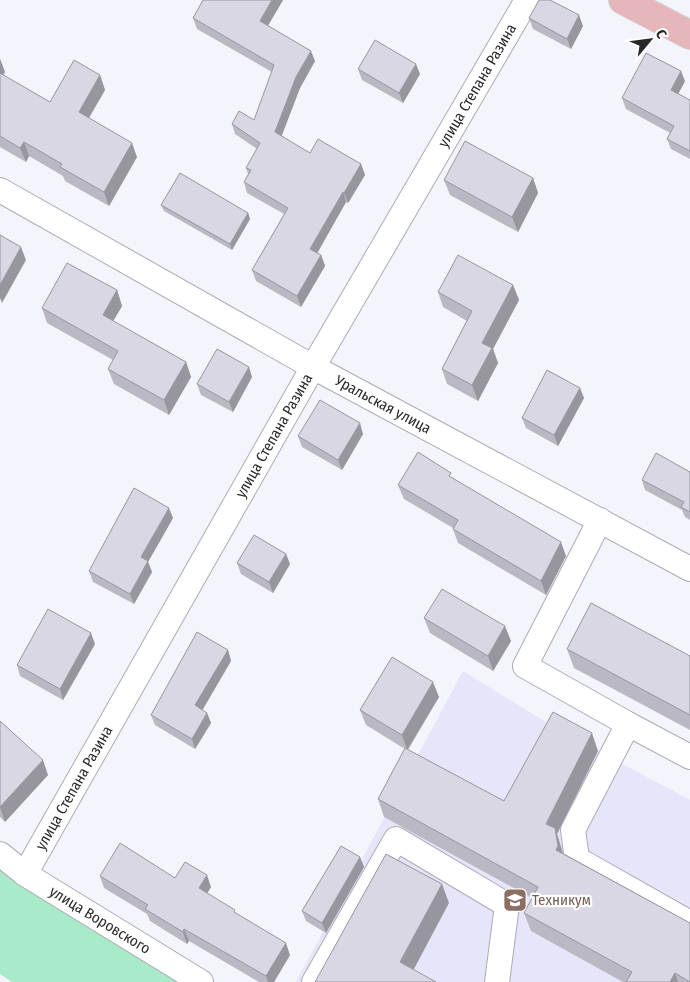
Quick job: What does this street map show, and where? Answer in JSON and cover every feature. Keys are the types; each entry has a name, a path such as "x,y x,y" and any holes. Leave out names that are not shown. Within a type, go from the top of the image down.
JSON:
{"main road":[{"path":"623,0 690,35"}],"street":[{"name":"улица Степана Разина","path":"24,874 313,367 527,0"},
{"name":"Уральская улица","path":"0,190 313,367 690,568"},
{"path":"600,520 525,666 690,757"},
{"path":"628,724 573,830 577,859 690,924"},
{"path":"314,982 396,839 507,905 497,982"},
{"name":"улица Воровского","path":"0,854 24,874 201,982"}],"shaded area":[{"name":"Техникум","path":"463,671 559,730 690,800 690,982 296,982"}],"green space":[{"path":"0,868 23,887 182,982 12,982 0,974"}],"building":[{"path":"203,0 272,0 260,21 311,51 296,77 275,132 310,153 318,139 361,164 310,249 321,255 297,296 252,270 288,208 244,182 251,170 246,168 260,143 232,124 239,111 254,120 274,65 193,18"},
{"path":"539,0 550,0 579,15 567,39 529,18"},
{"path":"375,40 416,64 399,93 358,69"},
{"path":"646,53 681,71 671,90 690,100 690,151 667,139 674,126 622,98"},
{"path":"74,60 100,75 79,112 132,143 104,192 60,167 62,164 24,142 20,148 0,136 0,73 50,102"},
{"path":"465,141 533,178 512,217 444,180"},
{"path":"180,173 248,213 230,244 161,205"},
{"path":"0,235 21,247 0,285"},
{"path":"458,255 513,285 482,343 492,348 472,385 442,369 472,311 438,292"},
{"path":"67,263 117,290 103,315 186,362 164,400 108,369 118,351 42,308"},
{"path":"217,349 249,367 229,402 197,384"},
{"path":"547,370 580,388 554,435 522,418"},
{"path":"320,400 360,423 338,460 298,436"},
{"path":"418,452 451,473 449,476 561,542 541,581 453,529 458,520 398,485"},
{"path":"656,453 690,472 690,512 681,507 684,502 642,480"},
{"path":"134,488 169,508 141,557 148,561 130,594 89,571"},
{"path":"254,535 286,554 269,582 237,563"},
{"path":"442,589 505,626 488,656 424,618"},
{"path":"591,603 690,656 690,715 567,649"},
{"path":"48,609 91,633 60,689 17,665"},
{"path":"197,632 228,650 195,705 207,713 192,739 151,715"},
{"path":"392,657 433,682 402,735 360,710"},
{"path":"553,712 592,733 546,824 555,828 558,846 556,850 690,923 690,982 675,973 670,982 626,982 632,972 524,913 538,887 378,799 405,748 504,801"},
{"path":"0,721 43,760 0,807"},
{"path":"120,843 175,878 185,862 207,875 199,888 235,910 234,912 286,943 266,976 184,929 183,932 145,909 148,905 100,876"},
{"path":"341,846 360,857 322,923 302,911"},
{"path":"386,854 442,884 400,962 436,982 315,982"}],"place":[{"name":"Техникум","path":"515,900"}]}
